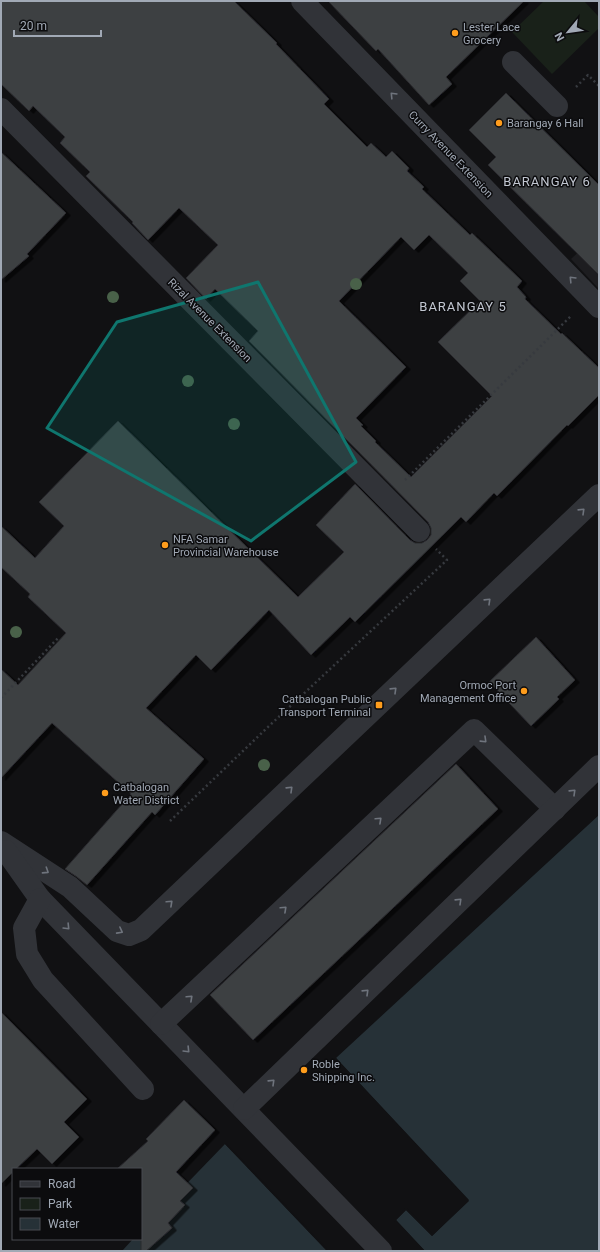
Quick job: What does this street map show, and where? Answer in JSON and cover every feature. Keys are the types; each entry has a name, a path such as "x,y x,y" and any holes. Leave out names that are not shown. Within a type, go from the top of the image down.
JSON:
{"street":[{"name":"Curry Avenue Extension","path":"302,1 594,302"},
{"path":"513,62 557,106"},
{"name":"Rizal Avenue Extension","path":"1,109 419,531"},
{"path":"1,843 70,887 117,930 129,935 141,930 599,495"},
{"path":"161,1024 474,730 555,809"},
{"path":"244,1109 599,766"},
{"path":"1,843 40,899 381,1251"},
{"path":"40,899 24,928 27,954 43,980 143,1089"}],"path":[{"path":"386,499 594,302"},
{"path":"170,821 269,726 447,560 438,550"},
{"path":"1,698 59,636"}],"highlighted area":[{"path":"258,282 356,462 251,541 47,428 117,322"}],"shaded area":[{"path":"599,233 599,289 571,259"}],"green space":[{"path":"544,1 584,1 599,17 599,28 552,74 512,32"}],"water":[{"path":"599,815 599,1251 425,1251 396,1220 406,1210 432,1236 469,1200 336,1058"},
{"path":"225,1144 327,1251 122,1251 132,1240 142,1240 142,1230"}],"pier":[{"path":"336,1058 469,1201 432,1236 406,1210 396,1220 425,1251 422,1251 394,1221 394,1219 405,1208 407,1208 432,1233 466,1200 334,1059"},
{"path":"226,1143 329,1251 327,1251 225,1144"}],"building":[{"path":"1,1 234,1 277,43 276,44 329,99 324,104 367,147 371,143 386,157 392,151 409,168 407,171 424,187 422,189 470,235 472,233 522,281 517,287 526,297 525,299 599,368 599,395 568,426 567,425 497,496 494,493 466,522 461,517 355,622 350,617 311,655 269,610 211,670 196,655 146,708 204,759 155,815 152,812 87,885 65,869 131,794 52,723 1,778 1,669 18,685 66,633 28,597 30,594 1,567 1,526 35,558 64,526 39,502 118,421 298,597 344,552 316,525 355,484 410,540 415,543 422,543 427,540 431,535 431,528 428,522 249,341 258,331 215,289 206,299 186,278 218,245 179,208 148,240 132,223 133,222 86,176 90,172 60,143 65,137 33,106 29,111 1,84","holes":["429,235 468,273 460,281 480,301 438,342 492,396 411,477 375,442 376,441 361,426 363,425 356,418 406,367 339,301 401,237 414,250"]},
{"path":"328,1 524,1 446,77 452,84 429,105 378,49 376,51"},
{"path":"506,93 599,185 599,275 488,165 496,157 469,130"},
{"path":"1,152 66,213 27,254 29,256 1,280"},
{"name":"Ormoc Port Management Office","path":"536,637 575,680 557,697 559,699 531,726 489,682"},
{"path":"456,764 498,809 253,1040 210,995"},
{"path":"1,1012 87,1099 64,1122 79,1137 52,1164 37,1149 17,1168 12,1168 12,1173 1,1184"},
{"path":"184,1100 215,1130 176,1172 193,1188 180,1201 185,1205 168,1223 172,1228 146,1251 141,1251 142,1168 118,1168 148,1141 146,1139"}],"place":[{"name":"Lester Lace Grocery","path":"455,33"},
{"name":"Barangay 6 Hall","path":"499,123"},
{"name":"NFA Samar Provincial Warehouse","path":"165,545"},
{"name":"Ormoc Port Management Office","path":"524,691"},
{"name":"Catbalogan Public Transport Terminal","path":"379,705"},
{"name":"Catbalogan Water District","path":"105,793"},
{"name":"Roble Shipping Inc.","path":"304,1070"}],"district":[{"name":"BARANGAY 6","path":"547,181"},
{"name":"BARANGAY 5","path":"463,306"}]}
